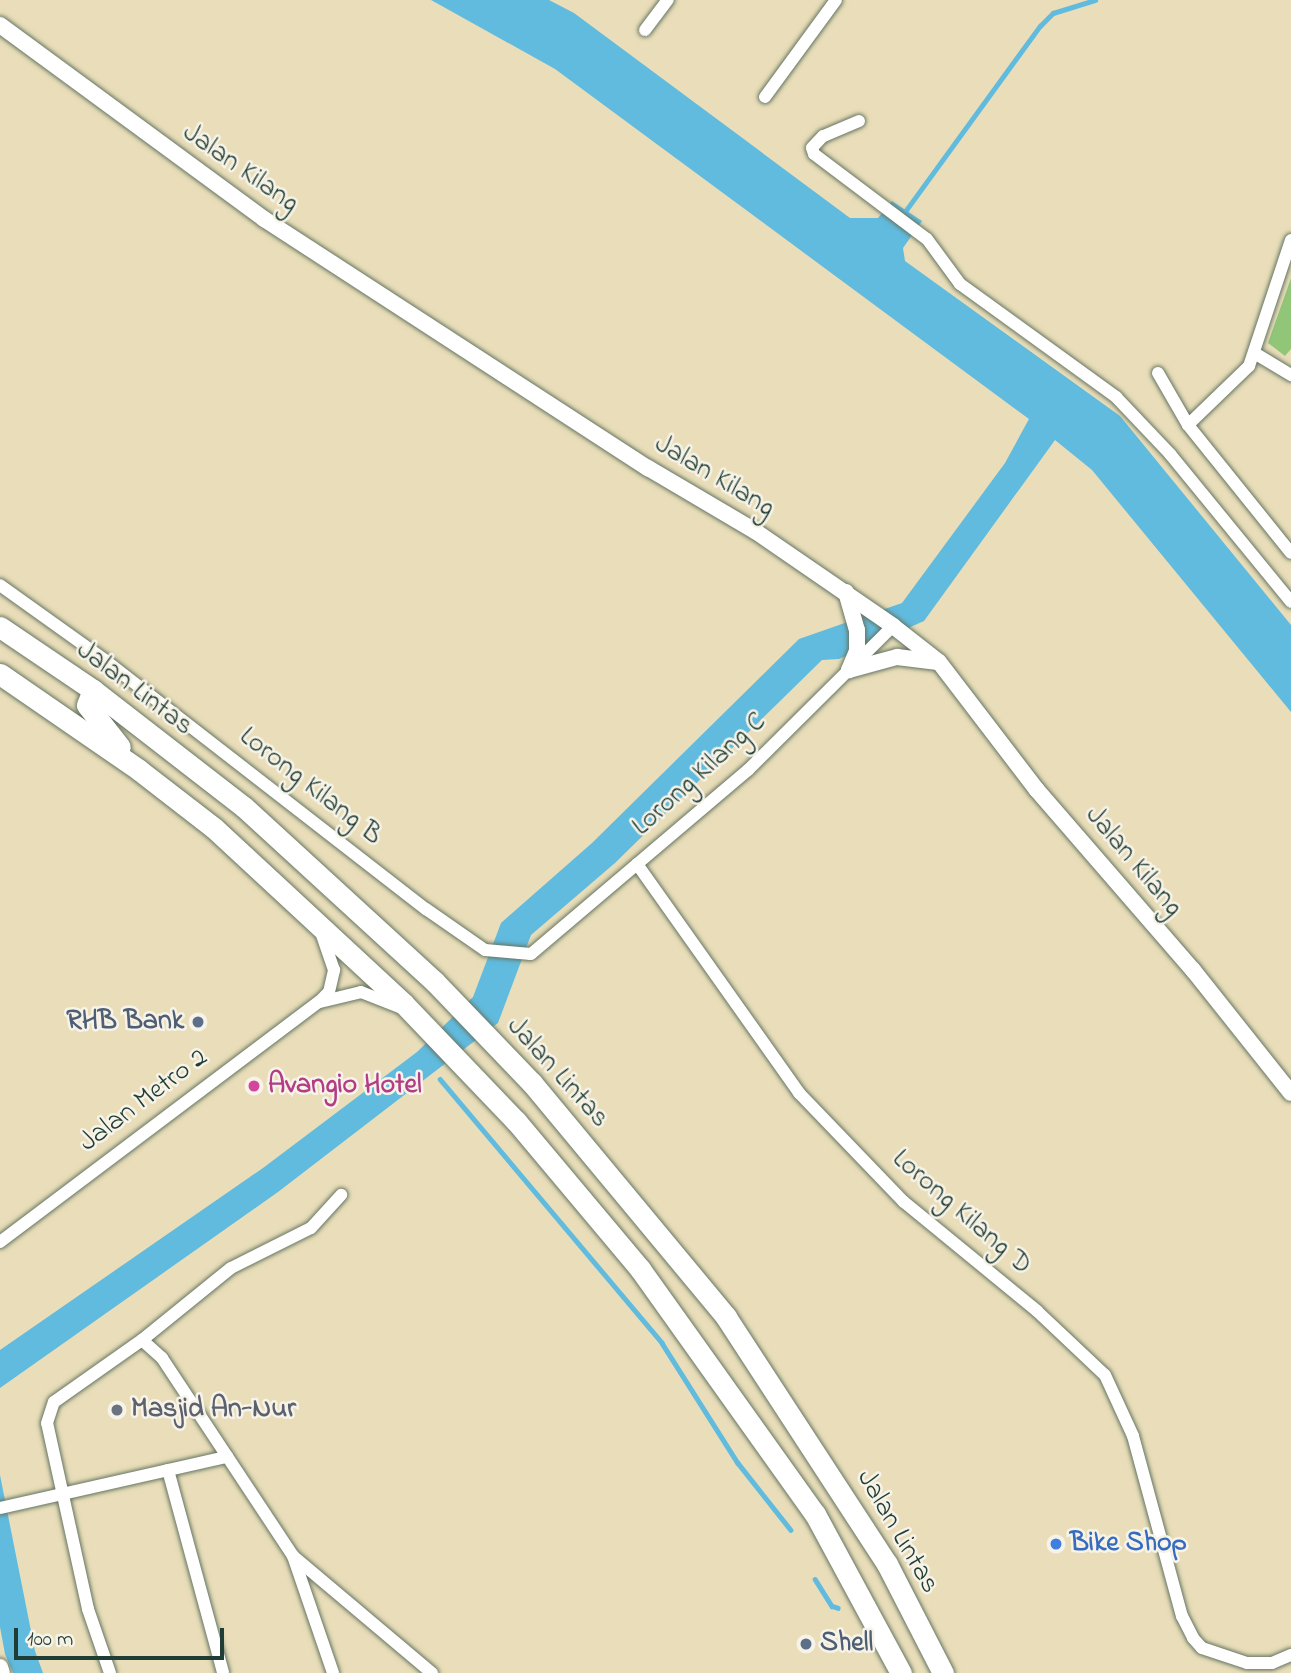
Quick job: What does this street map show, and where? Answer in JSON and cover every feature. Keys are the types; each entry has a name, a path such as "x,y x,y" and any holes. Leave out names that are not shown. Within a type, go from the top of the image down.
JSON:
{"highway":[{"name":"Jalan Lintas","path":"0,627 93,690 244,807 349,900 532,1083 726,1317 887,1564 943,1673"},
{"path":"0,674 139,770 214,828 432,1032 548,1157 697,1347 815,1514 901,1673"},
{"path":"0,684 26,692"},
{"path":"93,690 86,705 92,716 139,770"}],"street":[{"path":"645,30 668,0"},
{"path":"765,97 836,0"},
{"name":"Jalan Kilang","path":"0,25 264,219 846,592 894,626 939,663 1037,790 1200,978 1291,1093"},
{"path":"859,121 822,136 812,148 819,160 927,239 960,284 1116,397 1170,454 1291,602"},
{"path":"1188,425 1241,377 1256,354 1291,240"},
{"path":"1256,354 1291,374"},
{"path":"1158,373 1188,425 1291,553"},
{"name":"Lorong Kilang B","path":"0,585 149,694 426,909 485,950 531,954"},
{"path":"846,592 857,631 857,651 849,670"},
{"name":"Lorong Kilang C","path":"531,954 748,770 894,626"},
{"path":"849,670 897,657 939,663"},
{"name":"Lorong Kilang D","path":"637,864 799,1094 904,1202 1037,1311 1105,1375 1133,1436 1187,1628 1202,1648 1224,1658 1272,1664 1291,1655"},
{"name":"Jalan Metro 2","path":"0,1242 329,992 334,970 314,920"},
{"name":"Jalan Metro 2","path":"319,1002 367,993 400,1007 432,1032"},
{"path":"110,1673 88,1609 48,1411 54,1402 142,1340 231,1268 311,1228 341,1195"},
{"path":"142,1340 162,1358 293,1556 333,1673"},
{"path":"6,1507 227,1457"},
{"path":"169,1470 223,1673"},
{"path":"293,1556 432,1673"},
{"path":"0,1667 2,1673"}],"green space":[{"path":"1291,278 1291,349 1285,356 1268,343"}],"water":[{"path":"431,0 549,0 574,13 850,218 878,218 892,201 922,221 903,248 905,261 1120,416 1291,625 1291,712 1092,470 1055,440 924,621 839,659 822,660 615,863 531,935 498,1023 278,1192 0,1388 0,1350 263,1168 417,1052 473,997 501,923 592,843 799,639 902,603 1005,463 1029,419 555,69"},
{"path":"0,1475 35,1651 43,1673 13,1673 5,1654 0,1627"}],"waterway":[{"path":"904,213 1040,26 1053,13 1095,0"},
{"path":"440,1079 662,1343 738,1463 791,1530"},
{"path":"815,1579 832,1606 838,1608"}],"place":[{"name":"RHB Bank","path":"198,1022"},
{"name":"Avangio Hotel","path":"254,1086"},
{"name":"Masjid An-Nur","path":"117,1410"},
{"name":"Bike Shop","path":"1056,1544"},
{"name":"Shell","path":"806,1644"}]}
